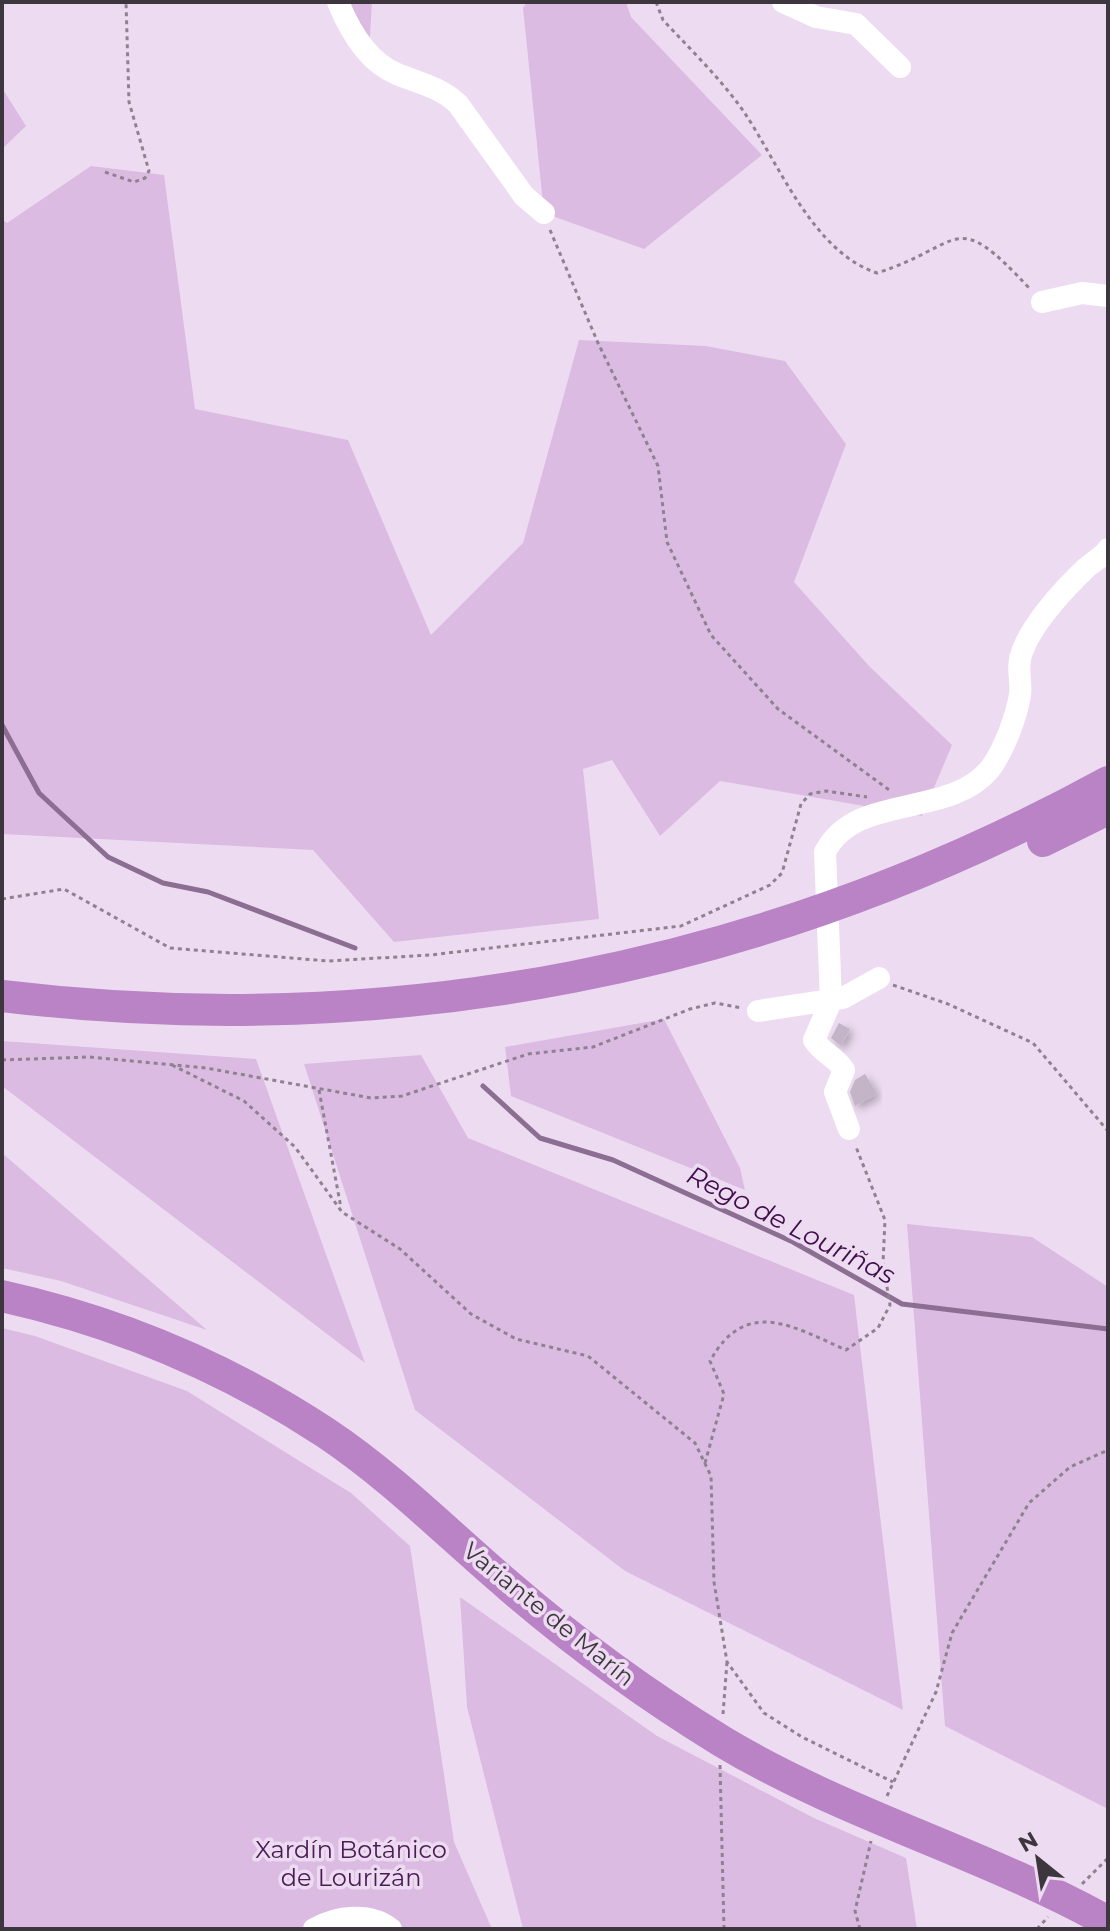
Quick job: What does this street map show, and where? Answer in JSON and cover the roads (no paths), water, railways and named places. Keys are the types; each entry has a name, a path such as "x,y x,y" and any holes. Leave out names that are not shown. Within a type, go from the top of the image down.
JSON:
{"highway":[{"path":"2,996 60,1003 218,1011 322,1007 460,996 606,971 751,935 887,889 1027,826 1108,782"},
{"path":"2,1015 67,1023 221,1031 337,1028 462,1017 608,992 759,954 866,918 1026,850 1108,809"},
{"path":"1026,850 1108,823"},
{"name":"Variante de Marín","path":"2,1296 125,1330 189,1355 255,1388 329,1435 414,1502 511,1588 629,1681 725,1743 854,1809 1042,1885 1108,1922"}],"street":[{"path":"338,2 349,29 392,72 447,93 458,104 524,196 544,213"},
{"path":"783,2 816,17 856,24 900,67"},
{"path":"1042,302 1082,293 1108,296"},
{"path":"849,1129 835,1092 844,1070 838,1061 820,1051 814,1040 831,1001 825,852 834,834 860,820 970,784 989,769 1014,716 1021,692 1018,669 1022,652 1041,622 1085,569 1108,549"},
{"path":"758,1011 831,1001 861,991 879,978"},
{"path":"317,1928 359,1916 380,1920 391,1929"}],"waterway":[{"name":"Rego de Louriñas","path":"2,725 39,793 108,857 163,883 208,892 355,948"},
{"name":"Rego de Louriñas","path":"483,1086 540,1138 613,1160 793,1242 902,1304 1108,1329"}],"park label":[{"name":"Xardín Botánico de Lourizán","path":"351,1863"}]}
